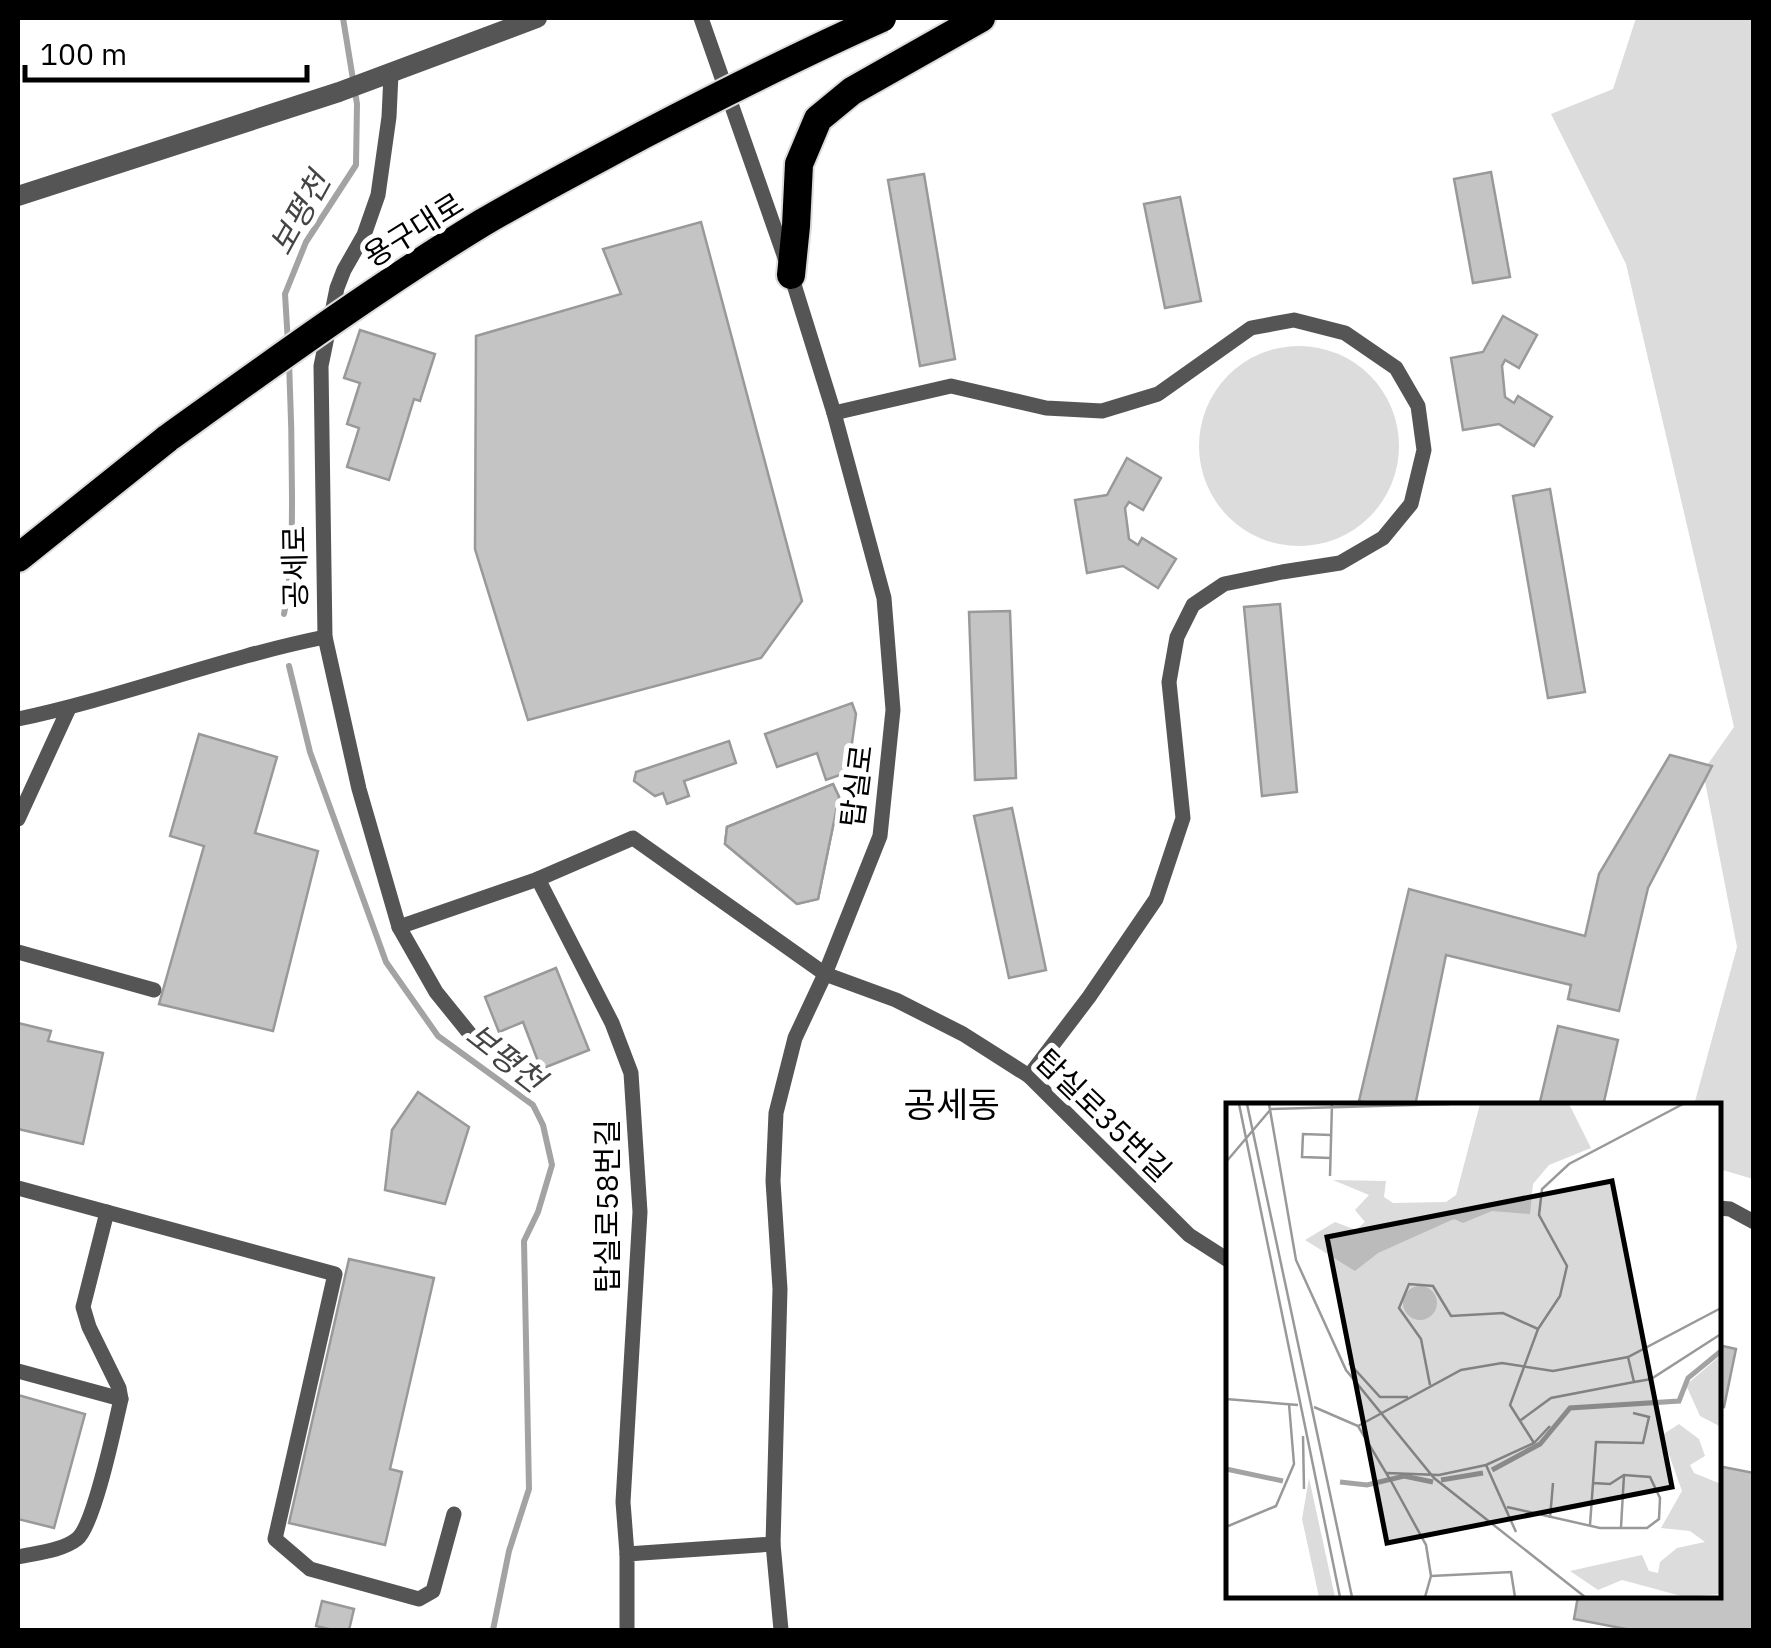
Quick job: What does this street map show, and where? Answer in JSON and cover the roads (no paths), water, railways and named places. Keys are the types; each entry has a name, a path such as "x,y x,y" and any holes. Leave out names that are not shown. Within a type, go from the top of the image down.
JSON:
{"highway":[{"name":"용구대로","path":"18,558 168,438 375,291 484,222 800,54 882,18"},
{"path":"791,275 799,164 818,119 852,91 981,18"}],"street":[{"path":"18,196 339,92 536,18"},
{"name":"탑실로","path":"701,18 791,275 834,413 884,598 893,710 880,836 795,1038 776,1113 773,1181 780,1288 774,1544 780,1630"},
{"name":"공세로","path":"384,76 389,117 378,196 337,288 321,366 325,637 359,789 399,927 436,992 474,1039"},
{"path":"834,413 951,386 1046,408 1102,411 1158,394 1251,328 1294,320 1345,334 1396,368 1418,406 1424,450 1411,504 1383,538 1340,563 1224,584 1192,606 1177,637 1170,682 1184,818 1156,899 1029,1076"},
{"path":"18,719 70,708 274,647 325,637"},
{"path":"18,819 70,708"},
{"name":"탑실로35번길","path":"538,879 633,838 825,974 896,1000 1029,1076 1189,1236 1226,1259"},
{"path":"399,927 538,879"},
{"name":"탑실로58번길","path":"538,879 612,1024 632,1073 640,1212 623,1502 627,1630"},
{"path":"18,952 154,990"},
{"path":"18,1188 335,1274 275,1539 310,1569 419,1598 433,1591 454,1514"},
{"path":"1721,1208 1754,1222"},
{"path":"18,1558 79,1538 90,1519 122,1399 83,1307 106,1212"},
{"path":"18,1371 122,1399"},
{"path":"627,1554 774,1544"}],"waterway":[{"name":"보평천","path":"288,343 285,294 306,242 356,165 357,104 343,18"},
{"name":"보평천","path":"284,614 292,526 289,361"},
{"name":"보평천","path":"289,666 310,752 386,962 438,1036 533,1105 543,1125 552,1165 538,1212 524,1241 529,1489 509,1551 493,1630"}],"district":[{"name":"공세동","path":"952,1104"}]}
